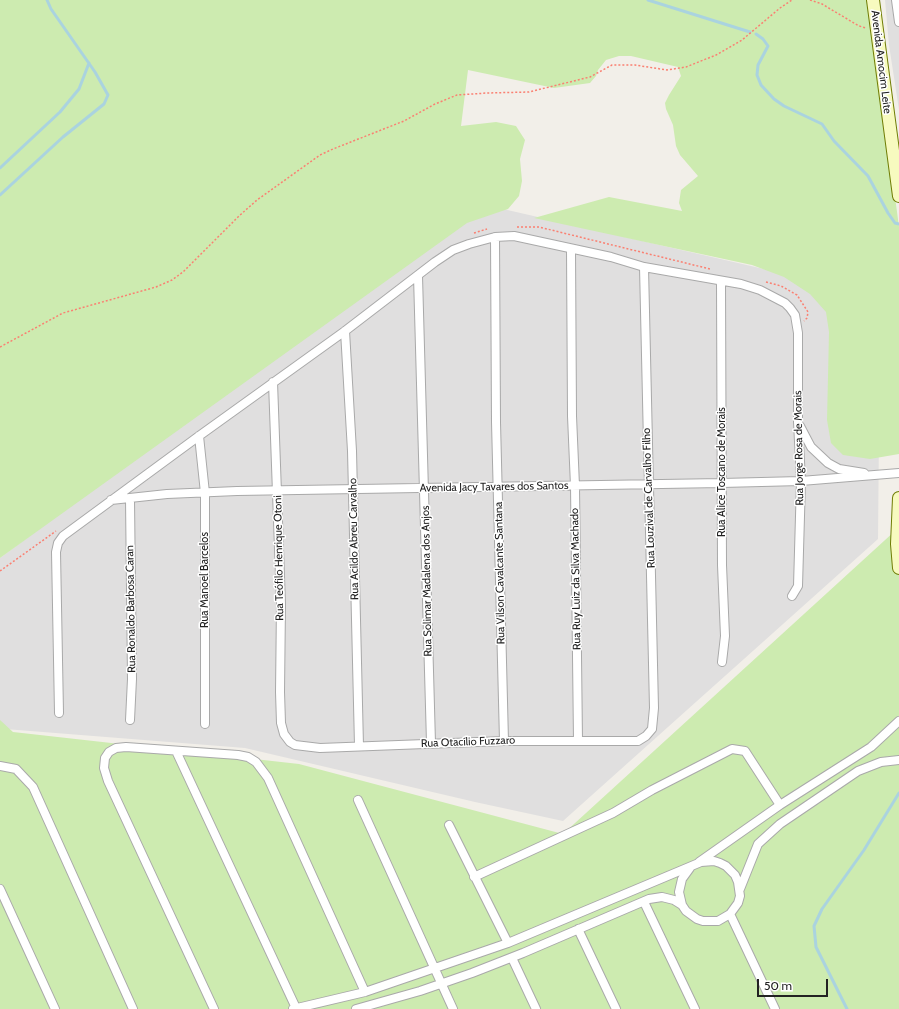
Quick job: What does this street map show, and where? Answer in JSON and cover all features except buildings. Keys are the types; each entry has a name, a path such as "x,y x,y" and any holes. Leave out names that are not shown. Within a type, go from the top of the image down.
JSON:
{"street":[{"name":"Avenida Amocim Leite","path":"873,0 899,196"},
{"path":"896,0 899,22"},
{"path":"59,713 58,543 63,536 110,500 345,331 453,250 495,237 514,236 611,257 644,267 721,282"},
{"name":"Rua Vilson Cavalcante Santana","path":"495,237 496,422 499,487 504,741"},
{"name":"Rua Ruy Luiz da Silva Machado","path":"571,249 572,416 575,486 578,741"},
{"name":"Rua Louzival de Carvalho Filho","path":"644,267 647,484 654,708 652,730"},
{"name":"Rua Solimar Madalena dos Anjos","path":"418,276 431,743"},
{"name":"Rua Jorge Rosa de Morais","path":"721,282 741,284 760,290 784,303 795,315 797,324 798,422 801,481 798,586 792,596"},
{"name":"Rua Alice Toscano de Morais","path":"721,282 722,483 725,636 722,662"},
{"name":"Rua Acildo Abreu Carvalho","path":"345,331 350,397 359,746"},
{"name":"Rua Teófilo Henrique Otoni","path":"273,382 281,604 280,692 284,734"},
{"name":"Avenida Jacy Tavares dos Santos","path":"798,422 811,447 828,463 839,469 878,475"},
{"name":"Rua Manoel Barcelos","path":"199,436 205,493 205,724"},
{"name":"Avenida Jacy Tavares dos Santos","path":"110,500 205,493 425,487 575,486 801,481 899,473"},
{"name":"Rua Ronaldo Barbosa Caran","path":"130,498 132,671 130,720"},
{"path":"899,498 897,544 899,568"},
{"path":"682,905 679,892 680,886 682,879 692,867 780,805 871,747 899,721"},
{"name":"Rua Otacílio Fuzzaro","path":"284,734 295,746 304,747 504,741 638,741 652,730"},
{"path":"214,1009 108,781 104,768 105,758 109,752 116,748 126,747 248,757 256,762 263,769 365,992"},
{"path":"474,877 613,813 652,790 732,749 745,751 780,805"},
{"path":"176,751 295,1009 365,992 508,944 692,867 714,861 726,866 735,876 740,889"},
{"path":"356,1009 375,1006 441,984 512,958 644,902 662,897 674,900 682,905 691,916 704,921 718,921 730,914 738,903 740,889 758,844 780,824 858,771 880,762 899,760"},
{"path":"0,766 16,769 33,787 133,1009"},
{"path":"358,800 453,1009"},
{"path":"449,825 508,944"},
{"path":"0,889 55,1009"},
{"path":"644,902 695,1009"},
{"path":"730,914 775,1009"},
{"path":"578,929 616,1009"},
{"path":"512,958 536,1009"}],"path":[{"path":"0,347 63,313 156,287 172,280 183,272 257,200 320,155 404,121 435,104 457,96 487,93 529,92 590,76 612,65 635,65 667,70 686,67 716,55 742,40 780,8 792,0"},
{"path":"810,0 822,4 858,26 877,30"},
{"path":"513,227 539,227 713,270"},
{"path":"468,235 480,230 494,228"},
{"path":"766,282 781,286 797,295 808,312 805,321 797,324"},
{"path":"0,571 57,529"}],"shaded area":[{"path":"885,0 899,0 899,110 889,45"},
{"path":"477,203 838,286 880,326 878,539 563,821 245,748 5,729 0,724 0,558"}],"green space":[{"path":"0,0 869,0 899,227 899,454 870,459 843,455 831,443 827,420 829,332 826,312 810,294 784,277 752,265 534,218 609,197 682,211 679,203 681,190 698,176 680,155 676,146 673,125 666,109 665,103 681,76 678,67 631,56 619,56 606,60 590,83 554,88 468,70 461,126 496,122 516,126 525,140 520,159 522,181 519,196 508,209 467,223 0,558"},
{"path":"896,530 899,533 899,1009 0,1009 0,720 13,732 299,764 563,834"}],"waterway":[{"path":"0,195 63,137 104,104 108,95 95,72 51,9 47,0"},
{"path":"648,0 750,32"},
{"path":"756,34 763,39 768,46 758,65 757,75 761,85 774,99 784,106 822,124 834,141 868,176 888,213 895,223 899,224"},
{"path":"0,168 60,112 79,89 89,63"},
{"path":"847,1009 816,947 814,926 822,909 864,850 899,793"}]}
